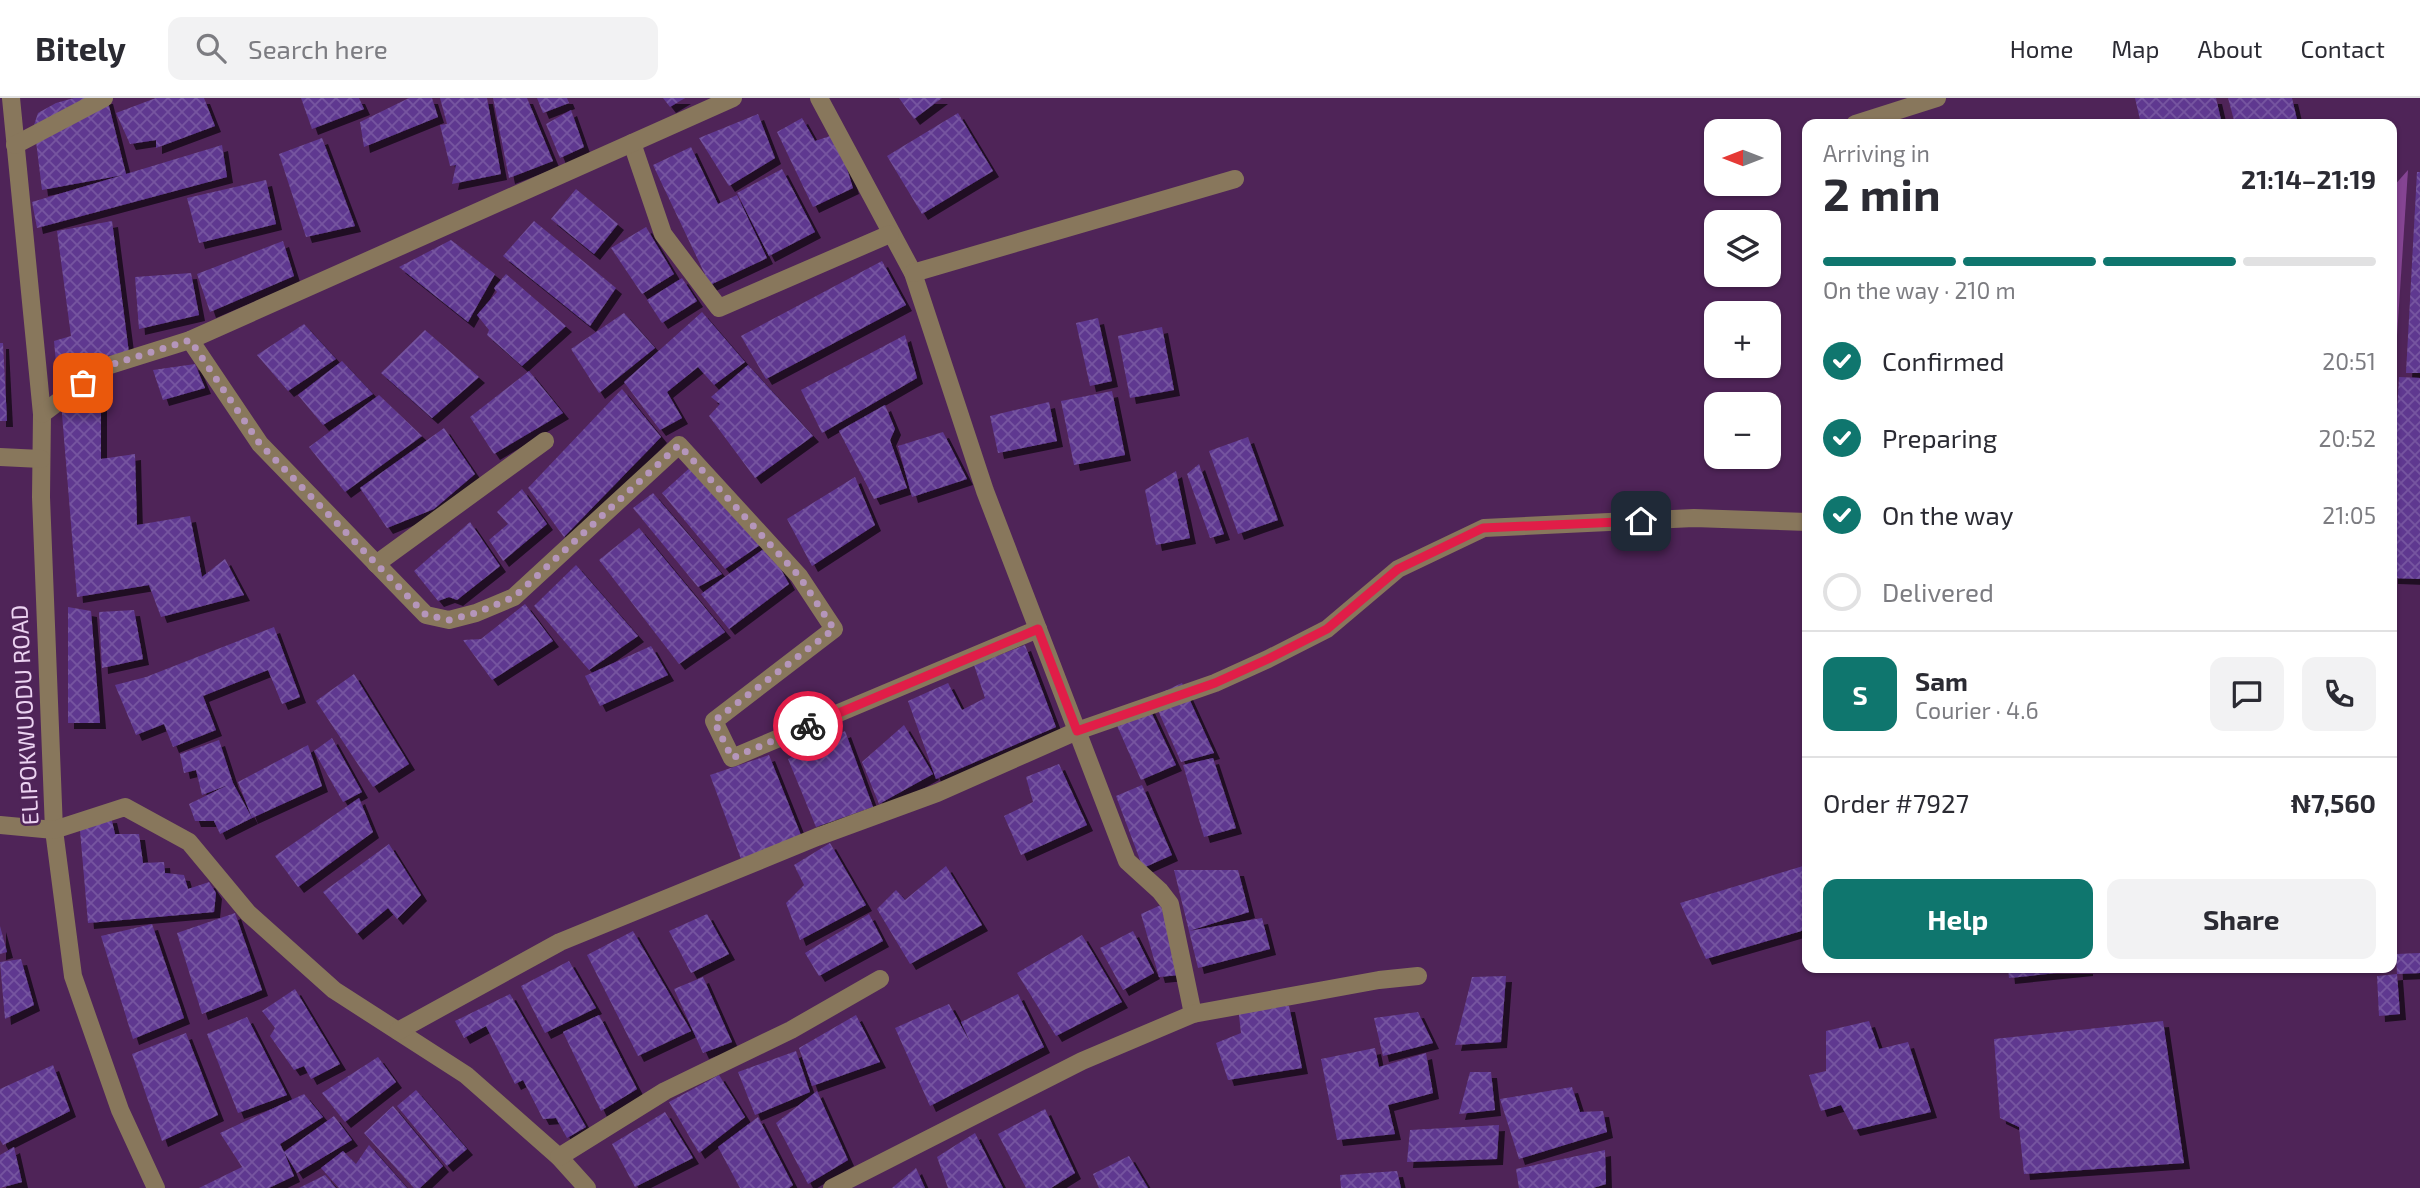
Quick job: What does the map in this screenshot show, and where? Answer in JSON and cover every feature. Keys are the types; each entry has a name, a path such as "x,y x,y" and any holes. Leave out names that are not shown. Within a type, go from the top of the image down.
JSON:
{"street":[{"name":"ELIPOKWUODU ROAD","path":"10,98 42,414 41,458 54,830 73,976 120,1110 156,1188"},
{"path":"15,145 104,98"},
{"path":"42,414 104,367 190,340 733,98"},
{"path":"819,98 913,273 985,491 1127,861 1160,891 1170,904 1193,1014"},
{"path":"1871,119 1937,98"},
{"path":"632,143 663,234 719,308 890,234"},
{"path":"0,173 19,182"},
{"path":"913,273 1235,179"},
{"path":"190,340 260,444 426,615 449,620 476,613 514,597 679,445 799,576 834,629 714,721 732,758 1038,629"},
{"path":"376,564 545,440"},
{"path":"0,457 41,458"},
{"path":"398,1031 560,942 791,847 937,793 1077,731 1215,683 1268,659 1327,629 1398,569 1483,528 1693,518 1802,522"},
{"path":"0,825 54,830 125,807 189,842 248,914 334,990 466,1075 559,1157 587,1188"},
{"path":"832,1188 1082,1061 1193,1014 1379,980 1418,976"},
{"path":"559,1157 665,1091 791,1030 880,979"}],"shaded area":[{"path":"2408,170 2397,336 2397,182"}],"building":[{"path":"74,98 107,98 126,174 222,145 227,177 37,228 32,202 123,175 42,190 34,125 38,113 56,103"},
{"path":"156,98 204,98 215,126 156,148 156,140 130,144 116,113"},
{"path":"301,98 359,98 364,109 312,129"},
{"path":"409,98 432,98 438,117 364,147 360,122"},
{"path":"440,98 487,98 501,174 452,184 456,165 450,166 440,125 447,124"},
{"path":"493,98 527,98 553,161 509,178"},
{"path":"537,98 567,98 569,103 543,113"},
{"path":"663,98 685,98 670,107"},
{"path":"899,98 942,98 914,119"},
{"path":"2135,98 2216,98 2221,119 2140,119"},
{"path":"2228,98 2292,98 2297,119 2234,119"},
{"path":"571,110 584,147 560,158 546,124"},
{"path":"958,113 993,171 922,214 887,156"},
{"path":"758,114 775,158 729,186 699,138"},
{"path":"802,118 815,141 836,134 853,188 813,207 777,132"},
{"path":"322,138 355,226 306,237 279,154"},
{"path":"691,147 718,204 737,195 767,258 710,285 653,165"},
{"path":"782,169 815,232 769,256 737,193"},
{"path":"2417,172 2420,172 2420,373 2406,373"},
{"path":"266,180 276,224 199,243 187,198"},
{"path":"576,189 618,224 594,254 551,219"},
{"path":"112,221 129,353 56,363 54,341 71,336 57,231"},
{"path":"534,221 616,288 590,326 503,256"},
{"path":"646,227 674,274 642,294 611,248"},
{"path":"451,240 495,274 468,322 399,267"},
{"path":"283,241 294,276 210,312 197,274"},
{"path":"882,261 906,305 766,379 741,336"},
{"path":"191,273 199,315 139,329 135,277"},
{"path":"506,274 566,326 522,366 487,335 489,330 477,315 497,292 494,288"},
{"path":"682,278 697,301 662,323 647,300"},
{"path":"702,312 745,362 714,385 698,367 667,392 682,418 660,430 624,382"},
{"path":"624,313 655,348 599,393 571,349"},
{"path":"1098,318 1112,381 1090,386 1076,323"},
{"path":"304,324 336,359 288,391 257,355"},
{"path":"1162,327 1174,390 1130,398 1118,336"},
{"path":"425,330 479,377 432,418 381,373"},
{"path":"905,335 917,378 822,433 801,390"},
{"path":"0,343 3,343 7,421 0,421"},
{"path":"342,361 373,394 323,425 298,395"},
{"path":"195,364 205,388 163,400 153,370"},
{"path":"748,365 813,436 755,478 709,416 720,404 711,397"},
{"path":"529,371 563,413 494,454 470,417"},
{"path":"2399,377 2420,378 2420,579 2397,578"},
{"path":"622,389 661,437 564,537 528,488"},
{"path":"1112,391 1125,455 1074,465 1061,401"},
{"path":"379,395 422,436 345,492 309,447"},
{"path":"101,400 101,459 135,454 137,525 190,516 202,577 225,559 244,595 161,617 149,585 77,597 61,402"},
{"path":"1049,402 1057,441 998,453 990,416"},
{"path":"885,405 895,429 890,440 907,488 874,499 839,431"},
{"path":"444,428 475,474 434,509 387,528 360,488"},
{"path":"943,432 967,479 912,497 898,446"},
{"path":"1248,437 1278,520 1238,534 1209,451"},
{"path":"1199,464 1224,534 1210,538 1187,474"},
{"path":"693,465 760,545 725,569 662,493"},
{"path":"1176,471 1190,538 1156,545 1145,490"},
{"path":"855,477 875,525 812,566 787,519"},
{"path":"522,489 547,524 503,561 489,540 508,524 497,512"},
{"path":"653,493 722,574 698,587 633,508"},
{"path":"470,522 500,566 457,600 449,597 438,601 414,571"},
{"path":"639,528 725,632 679,664 599,560"},
{"path":"768,546 789,584 729,629 701,594"},
{"path":"576,565 638,636 589,670 534,606"},
{"path":"525,604 553,641 492,680 463,640 481,639"},
{"path":"68,607 91,611 100,723 68,723"},
{"path":"134,610 143,659 102,668 99,612"},
{"path":"274,627 300,697 282,704 268,670 203,696 216,730 173,747 164,724 136,735 115,685 146,677"},
{"path":"1025,645 1056,727 936,779 908,701 948,683 962,710 985,698 974,665"},
{"path":"651,646 668,675 600,706 585,676"},
{"path":"354,674 409,764 373,787 316,701"},
{"path":"1182,683 1214,753 1181,762 1152,697"},
{"path":"1146,701 1176,765 1141,780 1115,721"},
{"path":"904,725 933,774 879,804 862,762"},
{"path":"845,731 873,807 816,827 788,759"},
{"path":"332,738 362,792 343,802 314,751"},
{"path":"219,740 233,783 252,818 220,834 214,821 195,821 189,804 228,785 202,795 196,770 184,773 180,754"},
{"path":"308,745 322,786 252,818 238,782"},
{"path":"769,755 801,835 741,859 710,775"},
{"path":"1213,758 1236,828 1204,837 1183,765"},
{"path":"1059,764 1087,825 1021,855 1004,816 1033,802 1026,777"},
{"path":"1142,785 1172,855 1143,868 1116,796"},
{"path":"359,798 373,832 298,887 275,856"},
{"path":"111,817 115,834 139,834 143,863 164,862 165,873 184,875 188,889 209,882 216,893 214,912 88,923 79,819"},
{"path":"830,843 866,905 800,940 786,903 804,885 794,865"},
{"path":"389,844 421,895 397,919 388,908 357,934 323,892"},
{"path":"946,866 982,925 910,964 877,909 896,890 905,900"},
{"path":"1802,866 1802,931 1706,959 1680,903"},
{"path":"1174,870 1238,870 1249,912 1189,931"},
{"path":"1161,905 1179,975 1159,977 1141,914"},
{"path":"235,913 262,990 202,1014 177,933"},
{"path":"707,914 729,954 691,973 669,931"},
{"path":"869,914 883,941 819,976 805,953"},
{"path":"1262,918 1270,949 1198,968 1189,931"},
{"path":"152,924 184,1018 133,1039 101,936"},
{"path":"0,926 7,952 0,954"},
{"path":"633,931 691,1031 638,1056 587,955"},
{"path":"1133,931 1154,973 1123,990 1100,948"},
{"path":"1082,935 1122,1002 1056,1036 1017,973"},
{"path":"2420,953 2420,973 2397,974 2397,954"},
{"path":"21,959 34,1005 5,1019 0,962"},
{"path":"569,961 596,1008 545,1033 521,986"},
{"path":"2008,973 2058,973 2009,978"},
{"path":"2397,974 2400,1014 2379,1016 2377,976"},
{"path":"1506,976 1501,1042 1455,1045 1472,977"},
{"path":"703,977 732,1042 703,1053 674,989"},
{"path":"295,989 340,1064 311,1079 304,1066 294,1070 270,1036 275,1028 262,1011"},
{"path":"510,994 586,1127 567,1138 556,1118 543,1119 523,1080 515,1084 486,1026 464,1038 455,1021"},
{"path":"1018,994 1044,1047 930,1106 895,1028 949,1004 970,1042 961,1022"},
{"path":"1289,1006 1302,1068 1228,1080 1216,1043 1241,1033 1238,1007"},
{"path":"1418,1012 1433,1043 1383,1056 1374,1018"},
{"path":"599,1015 637,1089 601,1111 563,1032"},
{"path":"856,1015 880,1062 812,1086 799,1048"},
{"path":"247,1017 287,1095 238,1113 207,1034"},
{"path":"1869,1021 1879,1049 1908,1042 1931,1112 1854,1130 1841,1105 1821,1111 1809,1075 1826,1071 1826,1031"},
{"path":"2163,1021 2184,1163 2024,1174 2019,1127 2000,1118 1994,1039"},
{"path":"186,1033 218,1115 162,1141 132,1054"},
{"path":"1375,1048 1379,1067 1426,1053 1433,1093 1388,1105 1395,1134 1337,1140 1321,1059"},
{"path":"796,1051 810,1092 755,1115 738,1072"},
{"path":"378,1057 396,1082 345,1122 322,1093"},
{"path":"53,1065 70,1111 3,1145 0,1140 0,1089"},
{"path":"1470,1072 1491,1072 1495,1110 1459,1114"},
{"path":"719,1075 745,1117 699,1153 669,1102"},
{"path":"1572,1087 1580,1112 1603,1111 1607,1132 1519,1159 1500,1099"},
{"path":"416,1090 467,1149 447,1166 397,1106"},
{"path":"817,1091 848,1160 808,1184 776,1123"},
{"path":"304,1094 323,1117 280,1144 294,1176 269,1188 199,1188 242,1167 220,1133"},
{"path":"393,1106 443,1166 420,1188 414,1188 364,1133"},
{"path":"1045,1109 1075,1173 1051,1188 1026,1188 998,1134"},
{"path":"665,1112 693,1158 635,1187 612,1144"},
{"path":"334,1116 352,1140 297,1173 284,1152"},
{"path":"758,1117 793,1185 789,1188 740,1188 718,1147"},
{"path":"1499,1125 1497,1159 1407,1162 1410,1130"},
{"path":"975,1133 1003,1188 948,1188 937,1157"},
{"path":"369,1145 407,1188 339,1188 321,1168 343,1151 356,1164"},
{"path":"14,1147 22,1182 0,1188 0,1155"},
{"path":"1605,1150 1606,1184 1593,1188 1519,1188 1516,1169"},
{"path":"1129,1156 1148,1188 1099,1188 1093,1174"},
{"path":"916,1168 925,1188 892,1188"},
{"path":"1397,1171 1401,1188 1341,1188 1340,1175"},
{"path":"325,1175 336,1188 299,1188"}],"way so far":[{"path":"83,383 104,367 190,340 260,444 426,615 449,620 476,613 514,597 665,454 679,445 799,576 834,629 714,721 732,758 808,726"}],"route":[{"path":"808,726 1038,629 1077,731 1215,683 1268,659 1327,629 1398,569 1483,528 1641,521"}]}
